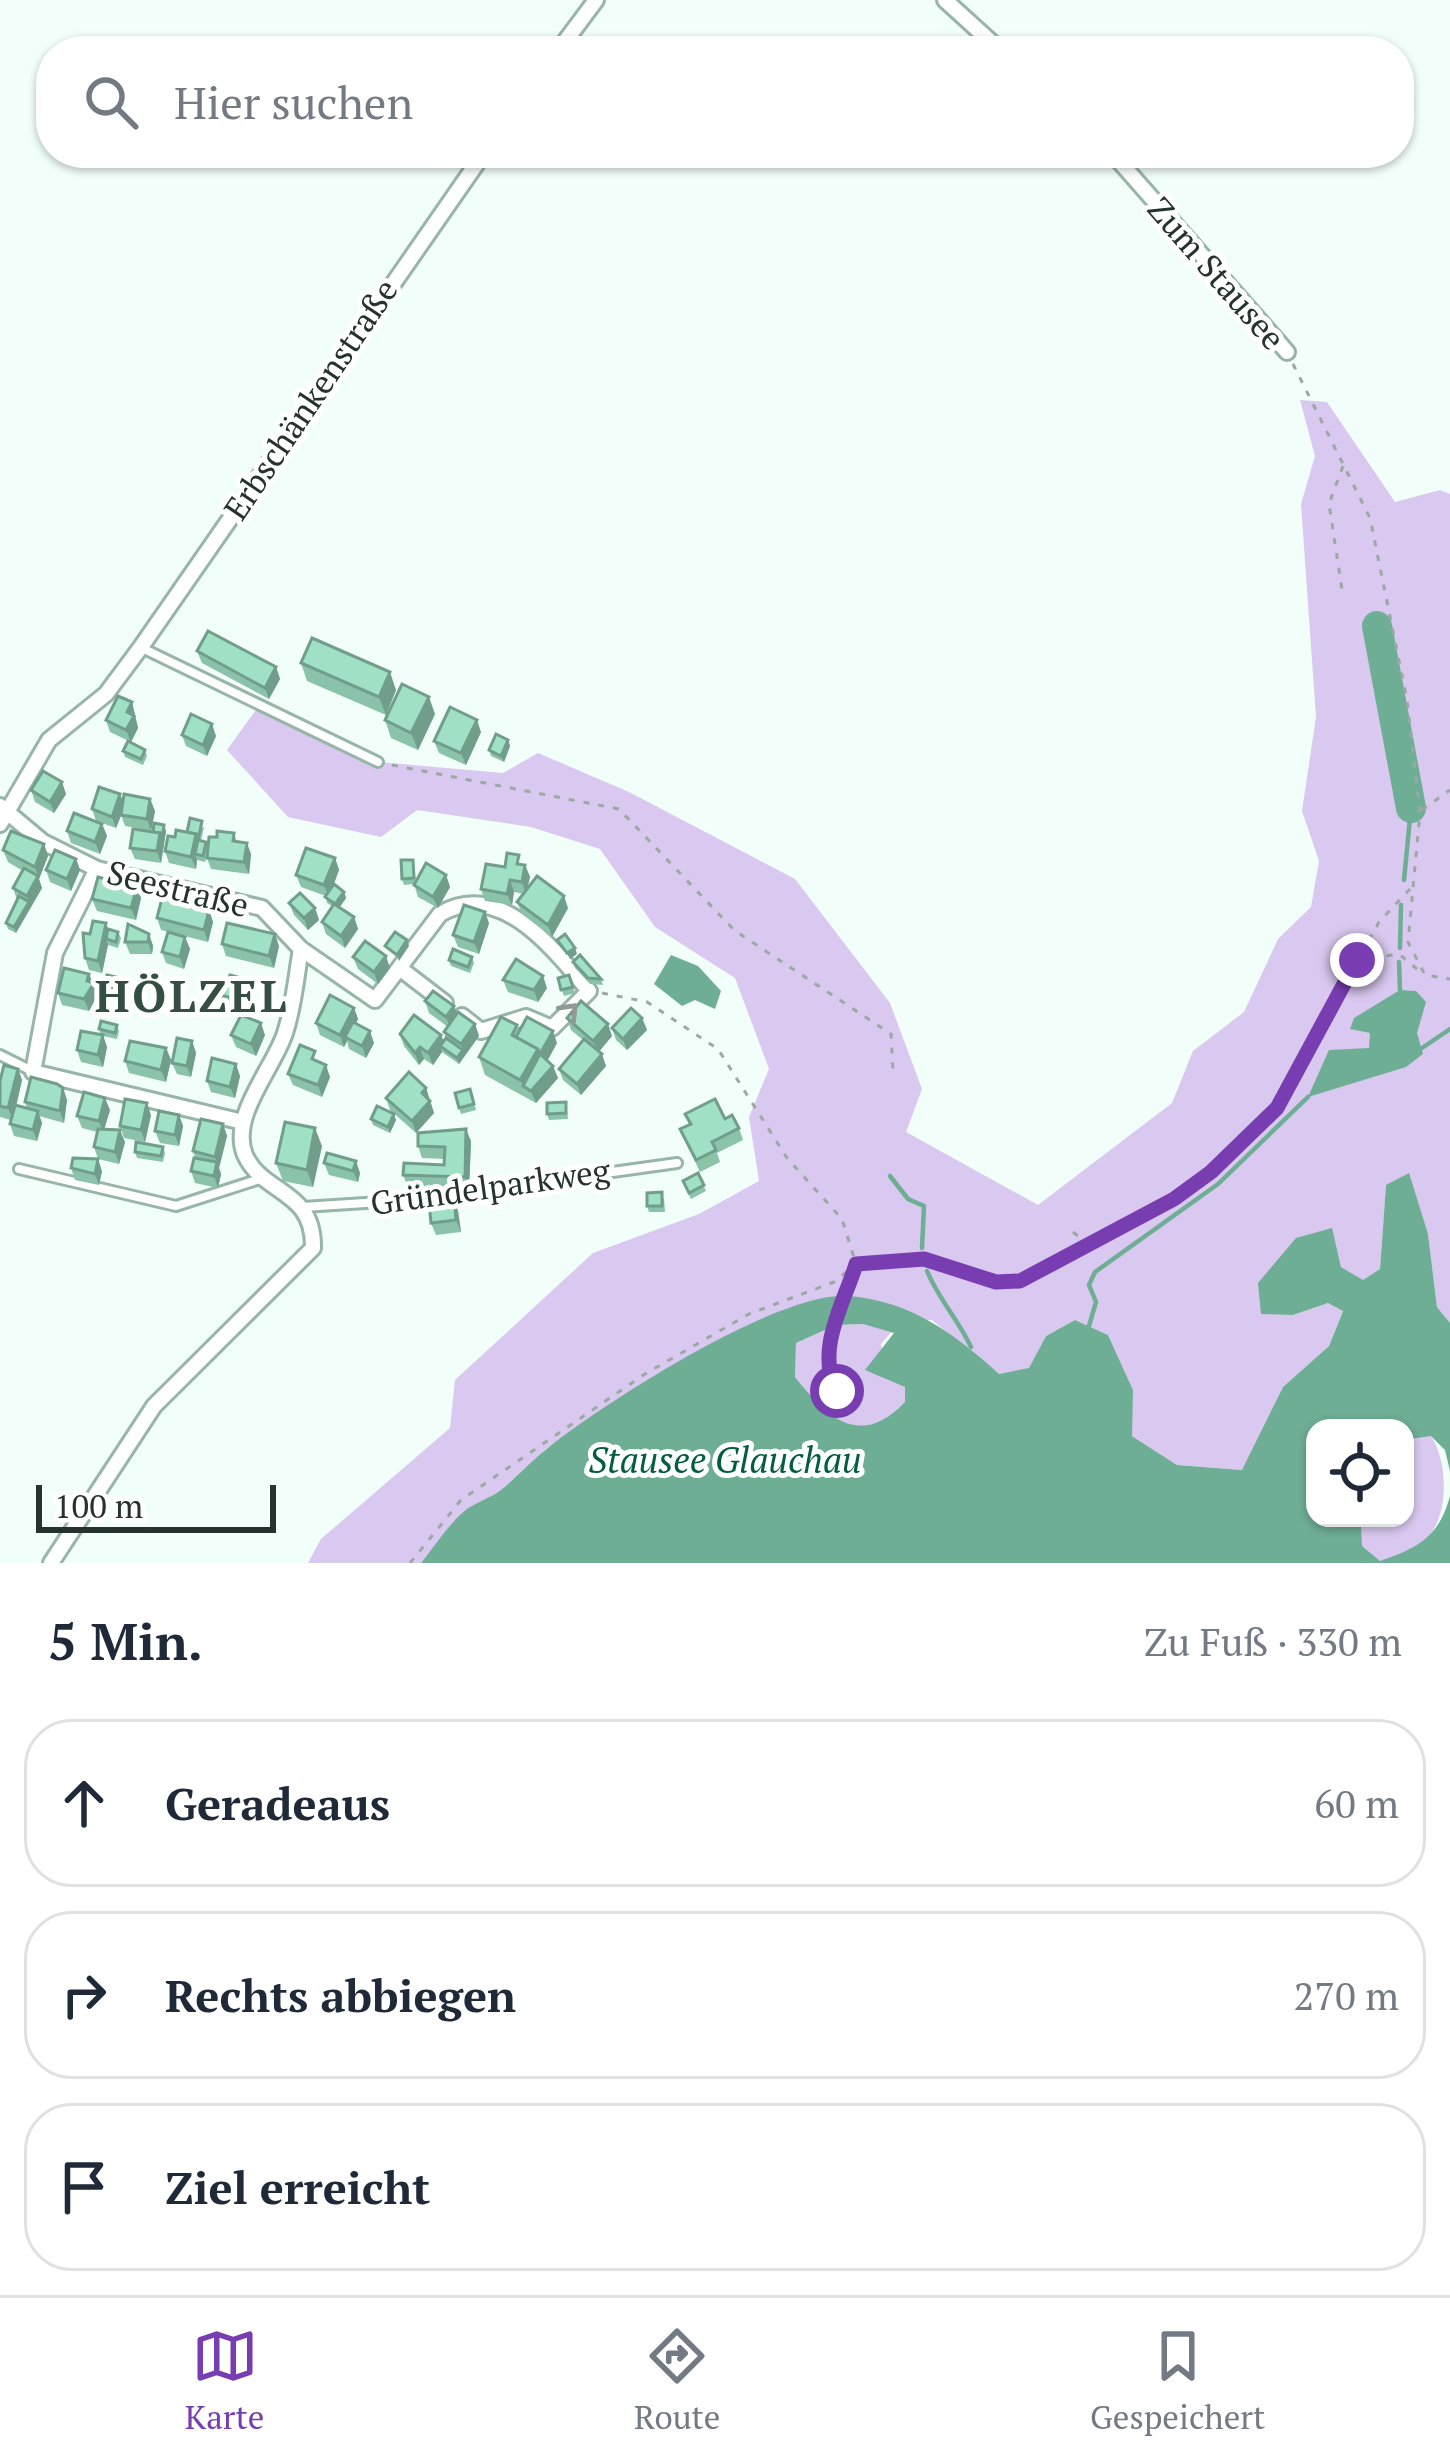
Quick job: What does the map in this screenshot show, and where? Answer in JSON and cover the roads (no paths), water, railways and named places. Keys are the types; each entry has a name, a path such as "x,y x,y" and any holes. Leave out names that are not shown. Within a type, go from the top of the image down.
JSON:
{"street":[{"path":"570,36 596,0"},
{"path":"945,0 985,36"},
{"name":"Erbschänkenstraße","path":"3,814 49,740 106,694 141,647 474,168"},
{"name":"Zum Stausee","path":"1125,168 1287,352"},
{"name":"Seestraße","path":"3,814 43,842 98,869 262,908 301,950 375,1000 402,970"},
{"path":"98,869 55,953 33,1072 243,1122"},
{"path":"479,905 530,927 589,991 552,1028 526,1017 481,1031 402,970 440,914 454,906 479,905"},
{"path":"51,1563 154,1406 313,1248 313,1227 303,1207 247,1159 243,1122 285,1033 301,950"}],"lane":[{"path":"141,647 379,762"},
{"path":"0,1054 33,1072"},
{"name":"Gründelparkweg","path":"303,1207 412,1200 677,1163"},
{"path":"19,1169 176,1206 267,1177"}],"water":[{"path":"671,955 698,966 721,991 715,1009 695,1000 682,1006 654,984"},
{"path":"1400,990 1416,991 1426,1002 1417,1033 1423,1054 1406,1067 1308,1097 1329,1050 1369,1048 1370,1033 1350,1029 1354,1018"},
{"name":"Stausee Glauchau","path":"1409,1173 1428,1234 1437,1307 1450,1323 1450,1471 1445,1450 1431,1436 1414,1439 1414,1419 1306,1419 1306,1527 1361,1527 1362,1546 1380,1561 1425,1539 1440,1522 1450,1496 1450,1563 421,1563 462,1513 501,1490 549,1447 610,1404 738,1330 818,1299 871,1299 912,1312 949,1333 999,1374 1029,1368 1046,1336 1075,1320 1108,1335 1133,1390 1132,1436 1177,1465 1242,1470 1283,1387 1329,1346 1343,1311 1328,1303 1293,1315 1261,1314 1258,1283 1296,1238 1332,1228 1341,1267 1363,1280 1380,1269 1386,1185","holes":["863,1324 894,1333 865,1370 905,1387 905,1402 889,1416 859,1426 832,1415 795,1377 796,1343 836,1325"]}],"waterway":[{"path":"1377,626 1411,808"},
{"path":"1404,880 1411,808"},
{"path":"1400,948 1401,905"},
{"path":"1399,962 1400,990"},
{"path":"1422,1048 1450,1029"},
{"path":"1089,1326 1096,1302 1089,1285 1095,1272 1218,1184 1308,1097"},
{"path":"890,1176 908,1199 924,1206 922,1248"},
{"path":"927,1271 971,1347"}],"district":[{"name":"HÖLZEL","path":"192,995"}]}
